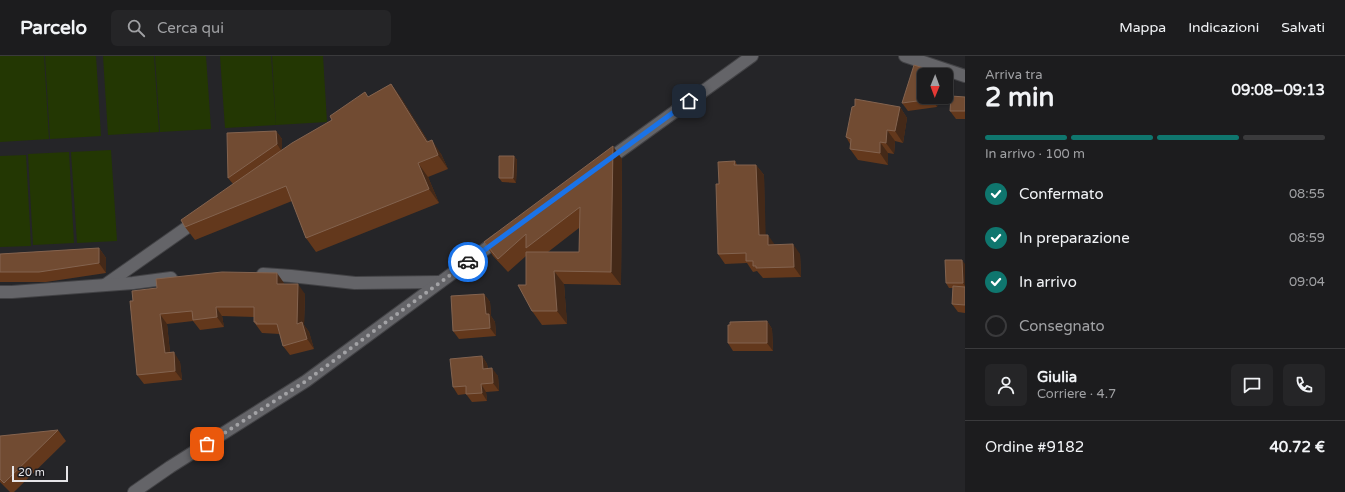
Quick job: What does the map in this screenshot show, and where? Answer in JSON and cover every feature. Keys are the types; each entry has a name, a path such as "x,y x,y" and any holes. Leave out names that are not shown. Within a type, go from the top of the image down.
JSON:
{"street":[{"path":"599,167 752,56"},
{"path":"905,56 965,76"},
{"path":"105,285 210,212"},
{"path":"134,492 170,467 306,381 510,231"},
{"path":"250,273 291,276 355,284 440,282"},
{"path":"0,292 133,283 182,277"}],"green space":[{"path":"0,56 44,56 49,139 0,142"},
{"path":"45,56 96,56 101,136 50,139"},
{"path":"103,56 154,56 159,132 108,135"},
{"path":"155,56 206,56 211,129 160,132"},
{"path":"220,56 271,56 276,125 225,128"},
{"path":"272,56 323,56 327,122 276,125"},
{"path":"111,150 117,241 77,243 71,152"},
{"path":"69,152 74,243 33,245 28,154"},
{"path":"26,155 31,246 0,247 0,156"}],"building":[{"path":"914,65 923,68 917,68 917,101 902,103"},
{"path":"391,84 427,142 432,140 438,155 418,163 429,189 306,238 286,186 185,227 181,220 292,143 332,120 330,116 365,92 368,97"},
{"path":"953,96 965,97 965,111 950,111 950,104 953,104"},
{"path":"855,99 900,107 895,131 887,130 886,143 880,142 880,153 850,149 851,139 846,137 852,107 855,106"},
{"path":"276,131 277,144 228,178 227,133"},
{"path":"613,146 611,272 554,271 557,311 532,311 518,285 526,285 526,252 579,252 580,207 526,248 526,234 498,259 484,242"},
{"path":"499,156 514,156 513,178 499,178"},
{"path":"735,161 734,165 756,165 759,235 768,235 768,245 793,244 794,267 756,268 756,266 753,266 753,261 746,261 746,253 718,254 716,184 719,184 718,162"},
{"path":"99,248 99,263 39,272 0,272 0,254"},
{"path":"945,260 962,260 963,283 946,283"},
{"path":"222,272 277,273 277,284 298,284 297,324 302,322 307,339 283,346 277,324 256,324 256,322 254,322 254,307 216,307 217,317 193,320 192,311 160,314 165,353 174,352 175,371 137,375 130,301 133,301 132,291 157,288 156,279"},
{"path":"953,286 965,287 965,305 952,304"},
{"path":"484,294 486,314 489,314 490,328 453,331 451,296"},
{"path":"767,321 767,343 728,343 728,325 730,325 730,322"},
{"path":"482,356 483,369 492,368 493,383 481,384 482,393 466,394 466,386 453,387 450,359"},
{"path":"58,430 4,483 0,479 0,436"}],"way so far":[{"path":"207,444 306,381 468,262"}],"route":[{"path":"468,262 689,101"}]}
